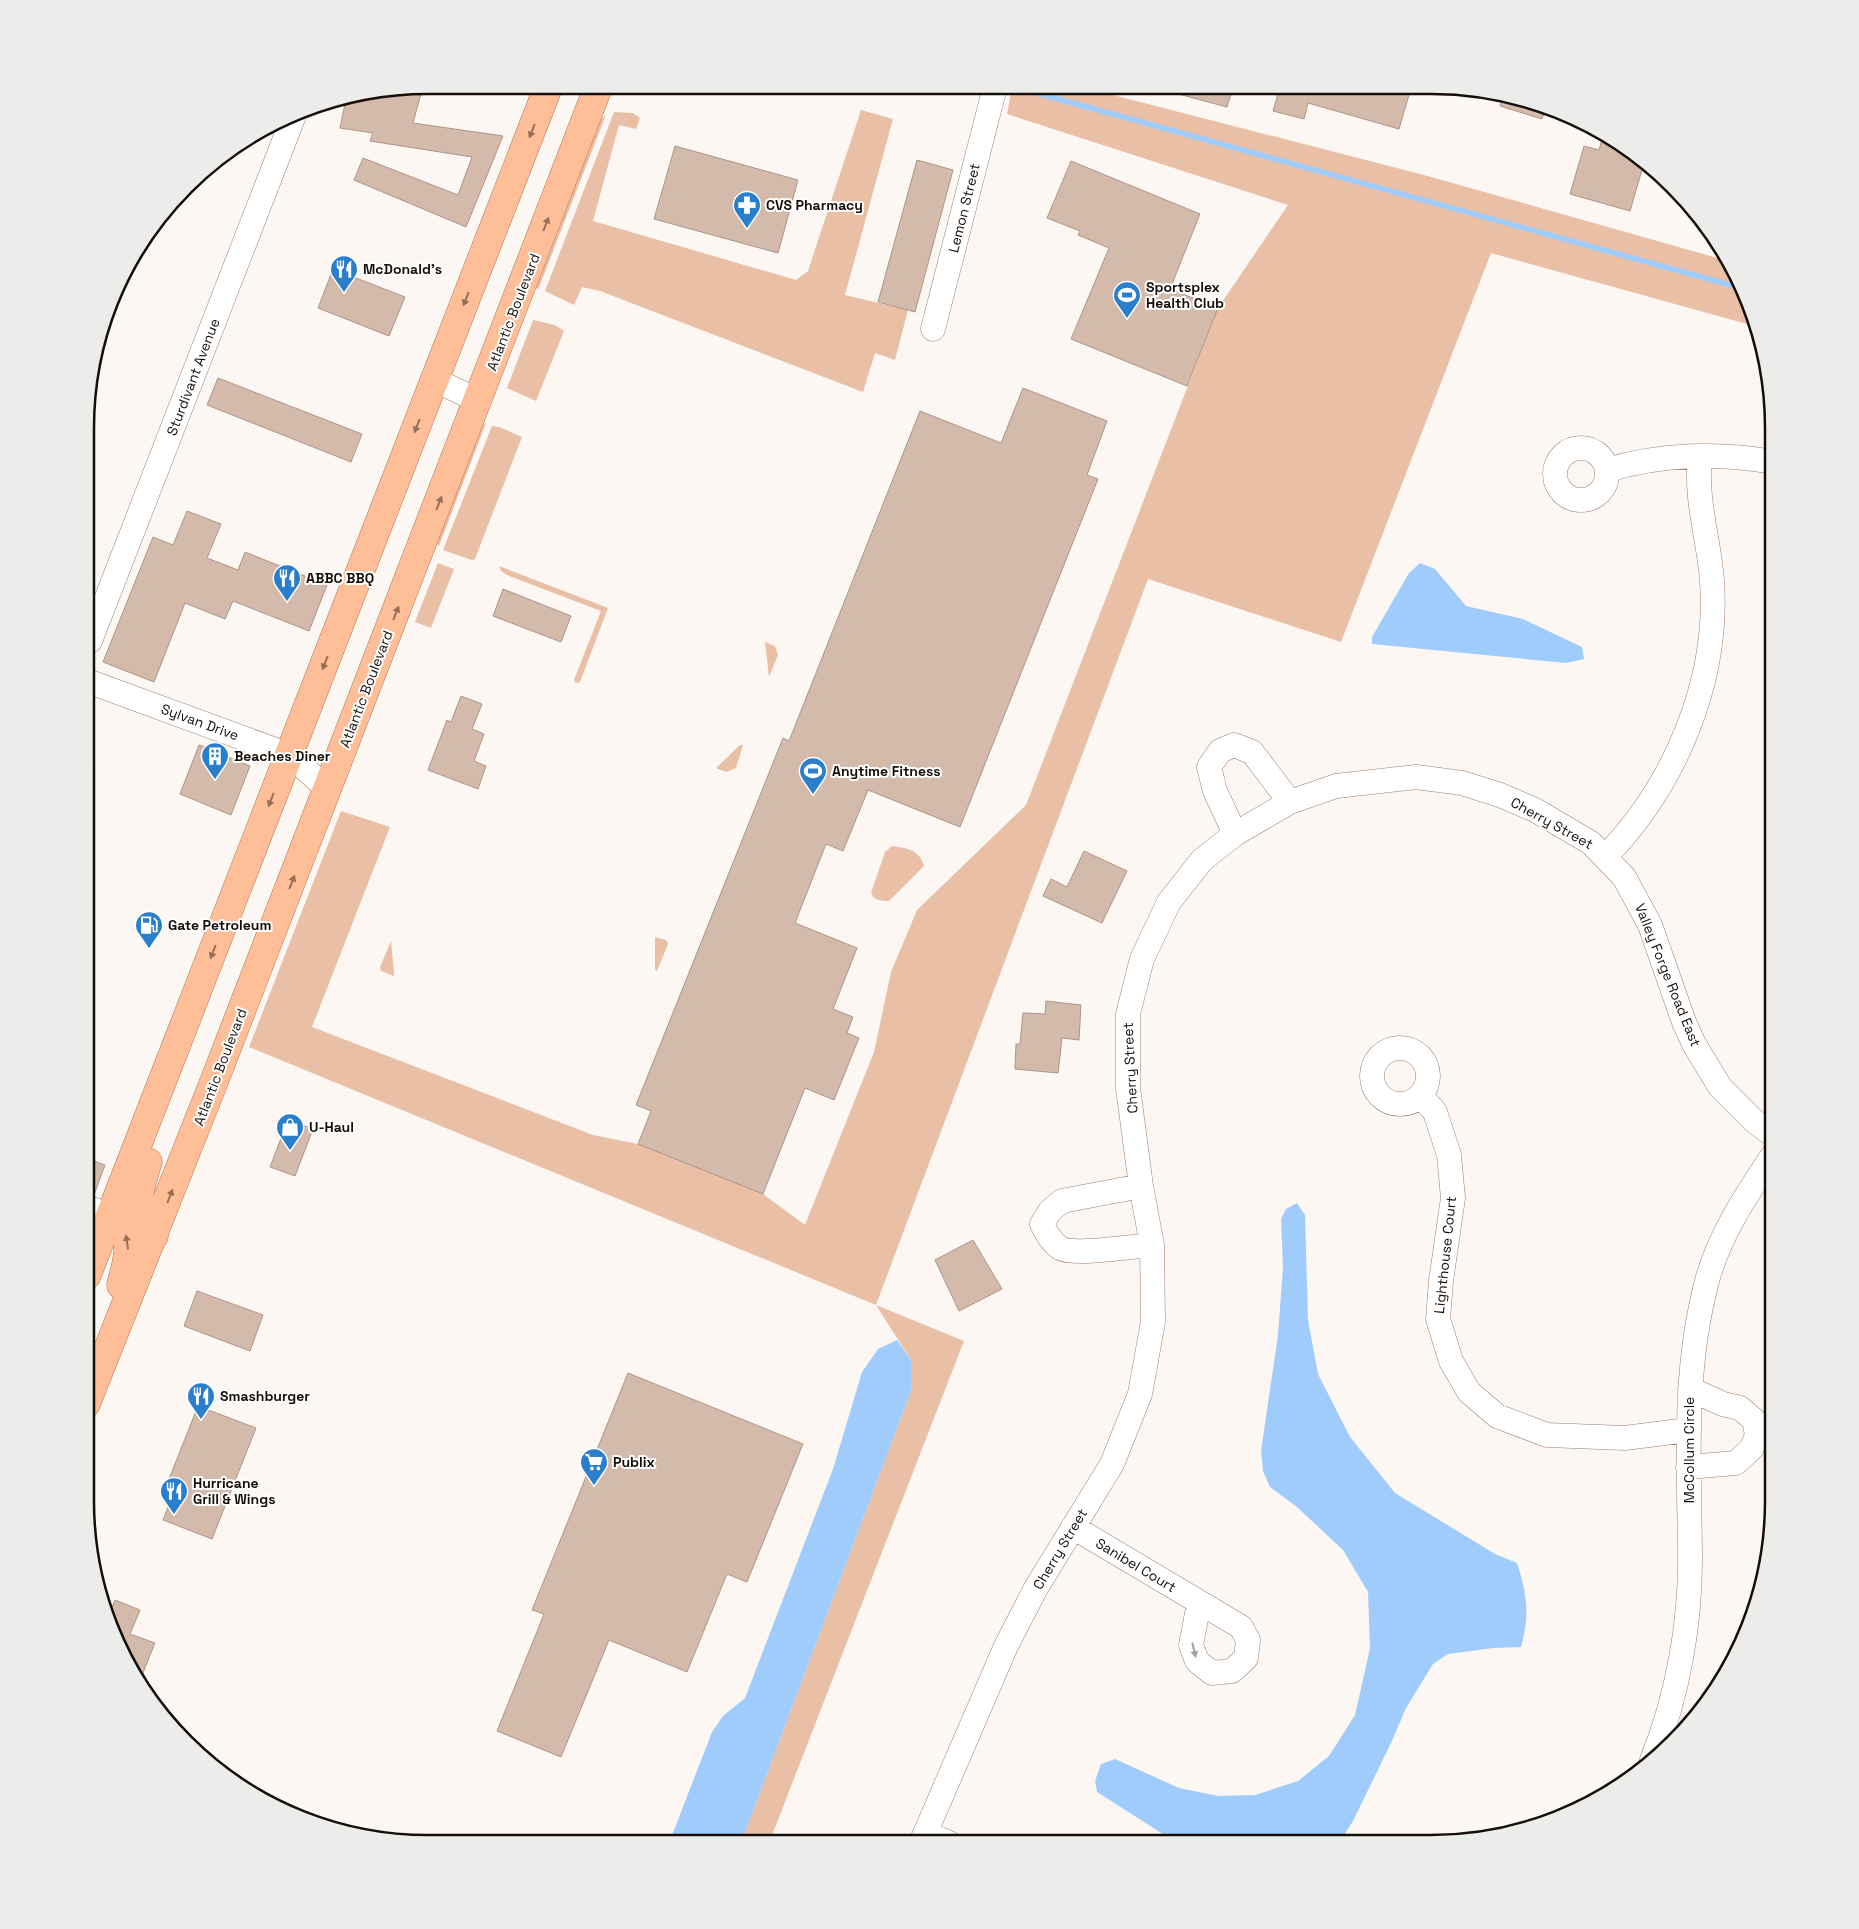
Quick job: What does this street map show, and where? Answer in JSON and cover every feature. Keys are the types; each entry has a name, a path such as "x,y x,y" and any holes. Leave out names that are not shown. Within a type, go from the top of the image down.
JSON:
{"highway":[{"path":"94,1238 99,1212 163,1081 545,94"},
{"name":"Atlantic Boulevard","path":"94,1382 154,1236 479,401 596,94"},
{"path":"154,1236 141,1214 138,1194 170,1096 163,1081"},
{"path":"97,1374 128,1257 128,1240 122,1226 99,1212"}],"street":[{"name":"Lemon Street","path":"933,329 993,94"},
{"name":"Sturdivant Avenue","path":"94,630 292,123"},
{"path":"434,380 479,401"},
{"path":"1607,470 1626,464 1670,457 1749,458 1765,461"},
{"path":"1606,856 1629,833 1668,774 1691,723 1704,669 1712,618 1712,582 1699,500 1698,474 1700,457"},
{"name":"Sylvan Drive","path":"94,683 289,755 328,789"},
{"path":"1235,834 1215,791 1209,767 1220,751 1234,745 1252,752 1290,802"},
{"name":"Cherry Street","path":"924,1835 1006,1646 1036,1588 1112,1464 1140,1394 1153,1322 1152,1245 1128,1088 1128,1014 1142,959 1169,902 1202,860 1235,834 1290,802 1336,786 1416,777 1462,783 1500,795 1534,810 1591,843 1606,856"},
{"name":"Valley Forge Road East","path":"1606,856 1624,877 1650,926 1681,1014 1694,1044 1720,1087 1754,1121 1765,1129"},
{"name":"Lighthouse Court","path":"1421,1096 1435,1112 1449,1155 1453,1198 1441,1281 1438,1319 1451,1361 1469,1392 1497,1416 1547,1435 1625,1438 1688,1430"},
{"name":"McCollum Circle","path":"1656,1747 1679,1668 1687,1612 1690,1554 1688,1430 1693,1352 1707,1280 1725,1235 1746,1195 1765,1167"},
{"path":"1142,1186 1062,1202 1050,1211 1042,1224 1048,1235 1061,1249 1080,1252 1152,1245"},
{"path":"1688,1467 1736,1462 1752,1448 1757,1435 1754,1420 1740,1408 1723,1404 1690,1389"},
{"name":"Sanibel Court","path":"1074,1527 1199,1603"}],"shaded area":[{"path":"1011,94 1109,94 1424,175 1718,258 1731,280 1749,325 1491,253 1341,642 1148,579 876,1305 249,1047 341,811 390,827 312,1027 593,1135 638,1144 763,1194 805,1225 874,1052 891,972 917,910 1026,805 1218,308 1288,205 1007,114"},
{"path":"861,110 893,119 845,295 908,310 895,360 875,353 863,392 600,291 582,287 574,305 545,291 614,112 633,113 640,118 636,129 619,125 593,221 796,280 808,271"},
{"path":"606,115 538,290 536,288 600,120"},
{"path":"533,320 555,325 564,331 536,401 507,388"},
{"path":"486,423 439,546 436,543 483,425"},
{"path":"492,426 522,437 475,559 472,560 443,550"},
{"path":"438,563 454,569 431,628 415,622"},
{"path":"499,566 608,608 580,682 576,683 574,680 601,611 507,575 501,571"},
{"path":"765,642 775,646 778,655 769,677"},
{"path":"740,745 743,745 736,768 726,772 716,768"},
{"path":"892,846 908,849 916,853 924,866 889,901 881,901 874,898 871,893 885,852"},
{"path":"655,937 666,940 668,944 657,971 655,969"},
{"path":"391,941 394,976 381,971 380,967"},
{"path":"876,1305 964,1341 772,1835 744,1835 911,1391 911,1360"}],"water":[{"path":"1420,563 1435,569 1466,606 1523,619 1582,647 1584,659 1566,663 1372,644 1372,637 1409,573"},
{"path":"1297,1203 1305,1215 1308,1320 1318,1374 1350,1437 1395,1493 1495,1554 1517,1563 1525,1595 1526,1625 1521,1647 1493,1648 1448,1654 1433,1664 1406,1708 1353,1821 1344,1835 1164,1835 1097,1792 1095,1781 1101,1764 1115,1759 1179,1788 1218,1796 1255,1795 1298,1781 1329,1756 1355,1715 1370,1648 1368,1592 1343,1550 1297,1507 1270,1487 1263,1471 1261,1451 1278,1335 1283,1267 1281,1219 1286,1209"},
{"path":"897,1340 911,1360 911,1391 744,1835 672,1835 712,1732 723,1716 745,1698 833,1469 862,1372 878,1349"}],"building":[{"path":"406,94 421,94 413,123 503,136 466,227 354,180 363,158 458,195 472,157 370,141 373,133 340,128 345,104"},
{"path":"1178,94 1231,94 1227,107"},
{"path":"1278,94 1409,94 1399,129 1308,103 1304,119 1273,111"},
{"path":"1501,101 1544,113 1542,119 1500,106"},
{"path":"1601,141 1617,150 1642,170 1630,211 1570,194 1584,146 1599,150"},
{"name":"CVS Pharmacy","path":"675,146 798,180 778,253 654,219"},
{"path":"917,160 953,170 915,312 878,302"},
{"path":"1071,161 1200,214 1170,289 1218,308 1187,386 1071,339 1109,248 1078,235 1080,231 1047,218"},
{"path":"333,269 405,297 389,336 318,308"},
{"path":"218,378 362,434 351,462 207,405"},
{"path":"1023,388 1107,421 1087,475 1098,479 960,827 868,790 843,851 826,844 795,923 857,948 833,1009 853,1017 847,1033 859,1038 834,1100 805,1088 763,1194 638,1144 651,1111 636,1105 783,738 789,741 920,411 1001,443"},
{"path":"187,511 221,524 207,558 238,570 245,552 327,585 309,631 233,601 225,619 185,603 154,682 103,662 153,537 173,545"},
{"path":"503,589 571,616 561,642 493,616"},
{"path":"461,696 482,704 472,729 484,734 474,761 486,766 478,789 428,770 447,720 451,722"},
{"name":"Beaches Diner","path":"199,745 250,766 231,815 180,794"},
{"path":"1084,851 1127,871 1102,923 1043,896 1051,879 1067,887"},
{"path":"1046,1001 1081,1005 1079,1040 1062,1038 1058,1073 1015,1069 1016,1044 1020,1044 1023,1013 1045,1014"},
{"path":"288,1120 313,1129 295,1176 270,1167"},
{"path":"94,1161 105,1165 94,1195"},
{"path":"973,1240 1002,1289 959,1311 935,1260"},
{"path":"197,1291 263,1315 250,1351 184,1326"},
{"path":"628,1373 803,1444 747,1582 727,1574 687,1672 609,1640 561,1757 497,1731 544,1614 532,1610"},
{"path":"198,1406 256,1428 212,1539 163,1520 176,1487 167,1484"},
{"path":"115,1600 140,1610 130,1634 155,1643 143,1674 128,1649 111,1609"}],"waterway":[{"path":"1040,94 1734,286"}],"place":[{"name":"CVS Pharmacy","path":"747,229"},
{"name":"McDonald's","path":"344,293"},
{"name":"Sportsplex Health Club","path":"1127,319"},
{"name":"ABBC BBQ","path":"287,602"},
{"name":"Beaches Diner","path":"215,780"},
{"name":"Anytime Fitness","path":"813,795"},
{"name":"Gate Petroleum","path":"149,949"},
{"name":"U-Haul","path":"290,1151"},
{"name":"Smashburger","path":"201,1420"},
{"name":"Publix","path":"594,1486"},
{"name":"Hurricane Grill & Wings","path":"174,1515"}]}
